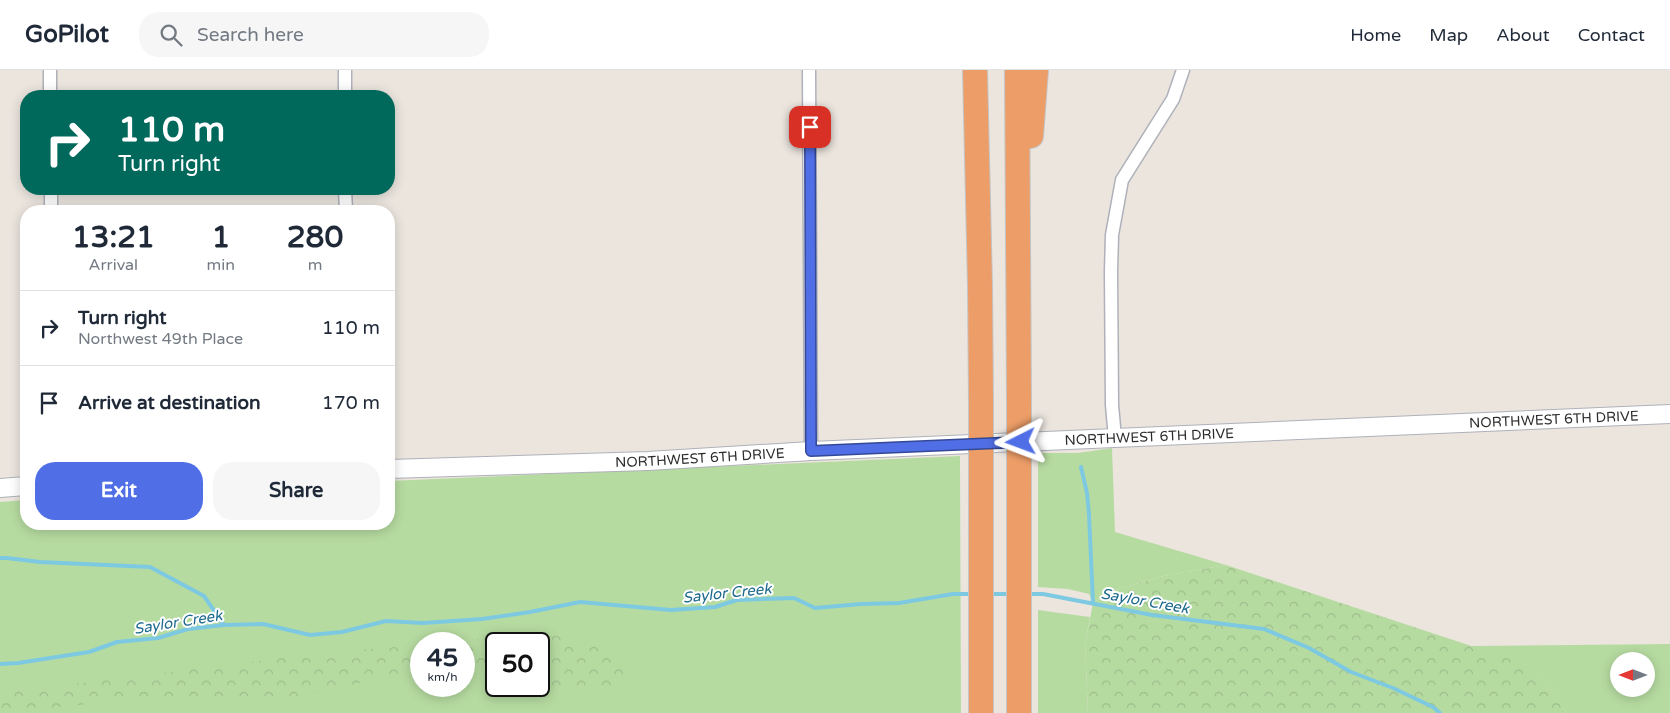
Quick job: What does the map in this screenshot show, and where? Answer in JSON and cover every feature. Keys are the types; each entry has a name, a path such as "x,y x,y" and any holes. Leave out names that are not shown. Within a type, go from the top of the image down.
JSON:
{"highway":[{"path":"963,70 980,286"},
{"path":"975,70 980,286 981,713"},
{"path":"1017,70 1019,713"},
{"path":"1018,297 1036,70"}],"main road":[{"name":"NORTHWEST 6TH DRIVE","path":"395,470 648,461 811,451 1670,414"},
{"path":"0,488 20,486"}],"street":[{"path":"50,70 50,90"},
{"path":"345,70 345,90"},
{"path":"810,70 811,451"},
{"path":"1115,438 1112,405 1110,272 1112,235 1122,180 1173,99 1183,70"}],"green space":[{"path":"1112,448 1115,532 1226,565 1164,576 1118,589 1093,603 1089,594 1068,589 1038,587 1038,453 1078,453"},
{"path":"960,456 961,713 0,713 0,502 20,500 20,530 395,530 395,481"},
{"path":"1226,565 1532,666 1567,713 1088,713 1085,644 1093,603 1118,589 1164,576"},
{"path":"1038,610 1090,617 1085,644 1088,713 1038,713"},
{"path":"550,635 591,642 630,666 619,689 590,690 550,686"},
{"path":"485,639 485,675 475,674 475,640"},
{"path":"1670,644 1670,713 1567,713 1532,667 1469,646"},
{"path":"410,646 410,673 300,696 144,698 20,713 0,713 0,693 323,653"}],"waterway":[{"path":"1081,467 1087,493 1089,514 1093,603"},
{"path":"0,558 40,562 150,567 204,596 224,625"},
{"name":"Saylor Creek","path":"0,664 89,652 117,642 158,638 188,629 224,625 263,624 310,635 342,632 386,621 423,623 482,619 580,602 671,610 715,607 737,600 794,598 815,608 899,603 953,594 973,594"},
{"name":"Saylor Creek","path":"988,594 1011,594"},
{"name":"Saylor Creek","path":"1028,594 1043,594 1152,615 1264,629 1309,648 1351,672 1393,688 1433,707 1440,713"}],"route":[{"path":"810,127 811,451 1021,442"}]}
